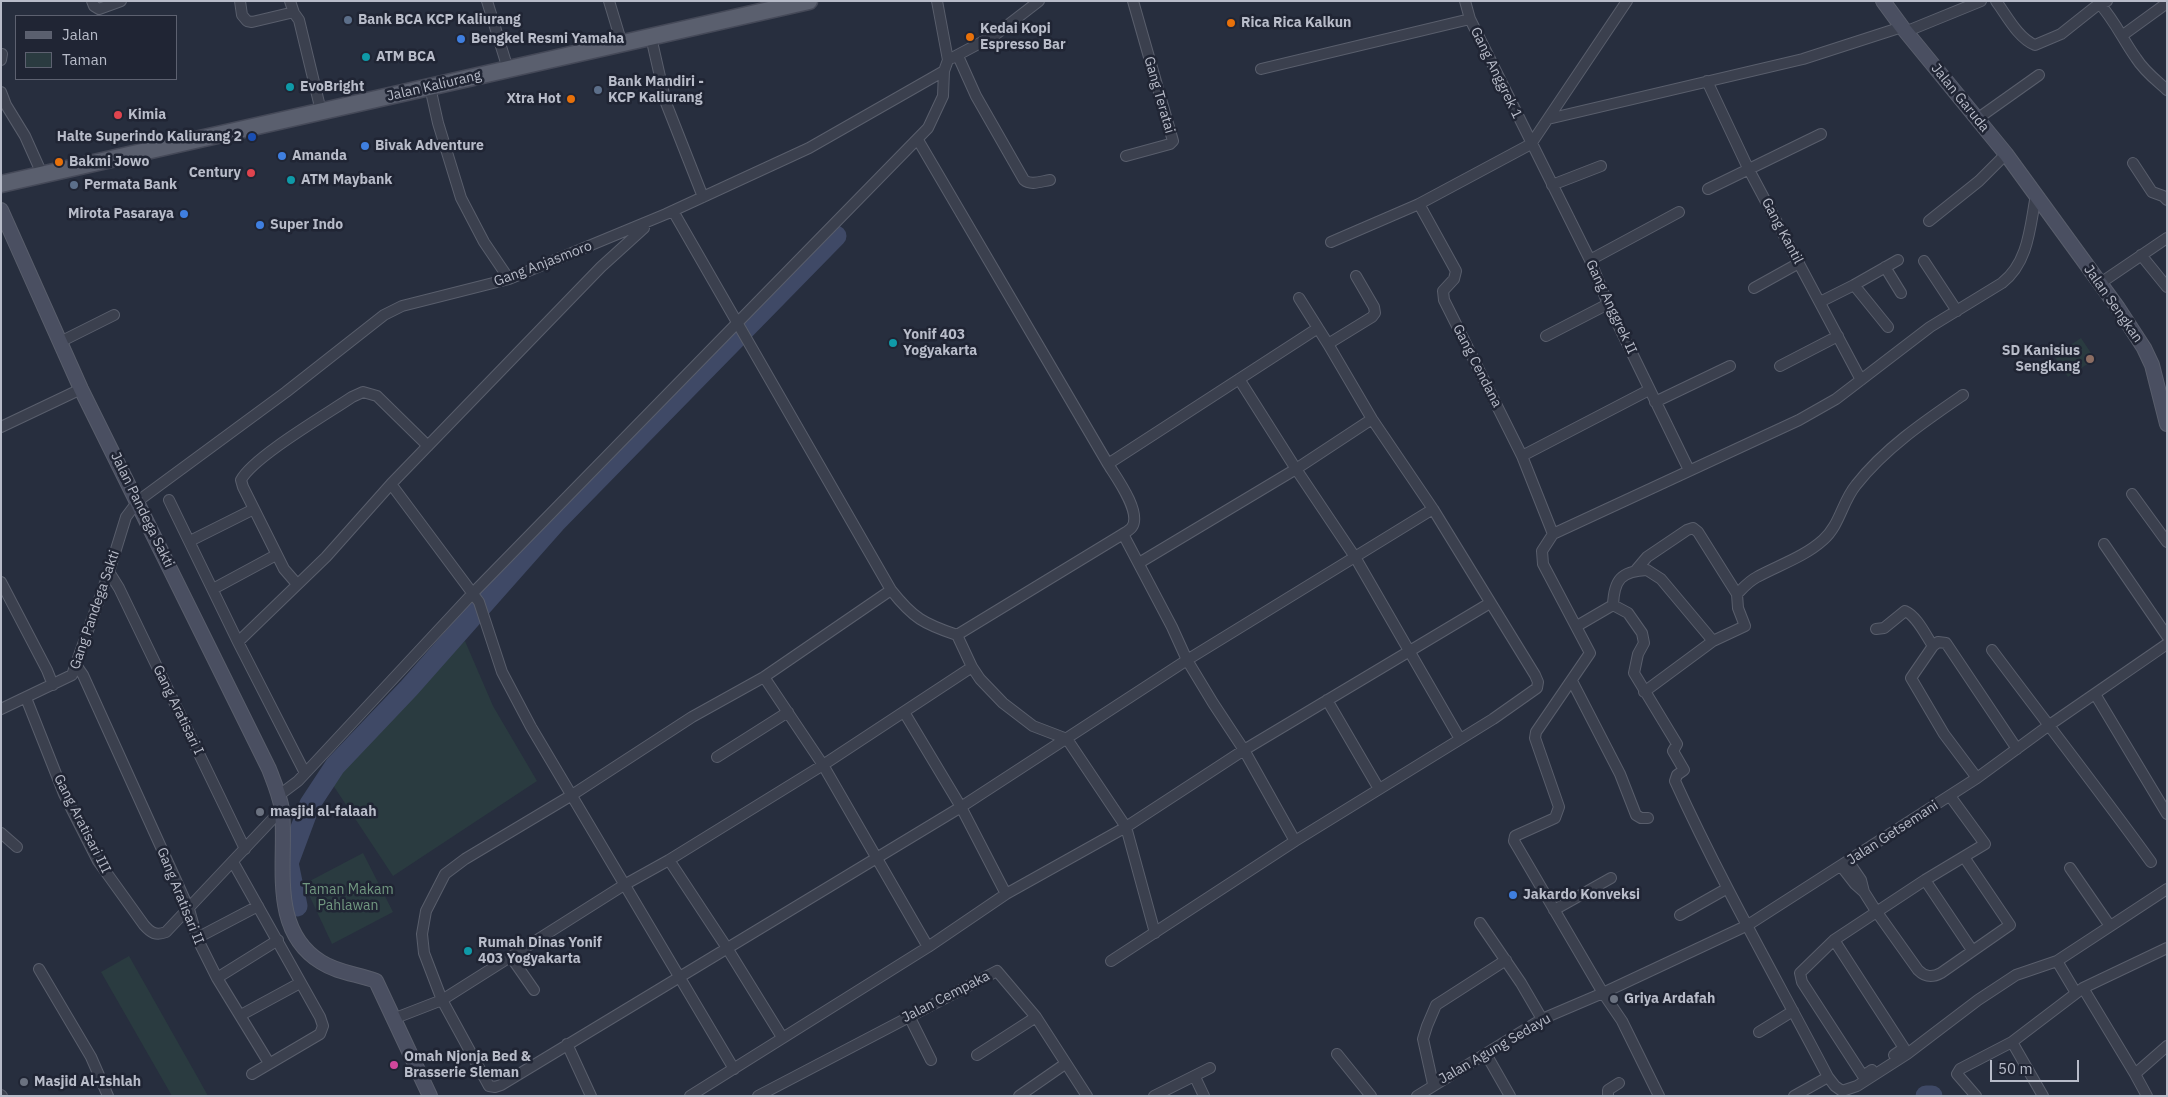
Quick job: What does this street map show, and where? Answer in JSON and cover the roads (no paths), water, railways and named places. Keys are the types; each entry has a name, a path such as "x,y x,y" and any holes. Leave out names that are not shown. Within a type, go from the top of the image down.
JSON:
{"main road":[{"name":"Jalan Garuda","path":"1883,1 2006,154 2036,195"},
{"name":"Jalan Kaliurang","path":"1,184 804,2"},
{"name":"Jalan Sengkan","path":"2036,195 2118,308 2144,348 2158,383 2167,424"},
{"name":"Jalan Pandega Sakti","path":"1,210 81,388 269,769 280,802 283,896 297,936 307,951 321,962 334,969 376,981 430,1096"}],"street":[{"path":"92,1 94,6 99,9 121,1"},
{"path":"240,1 242,15 247,21 252,22 294,13"},
{"path":"290,1 294,13 299,20 320,111"},
{"path":"487,1 508,69"},
{"path":"610,1 622,44"},
{"path":"937,1 953,58 1024,180 1033,183 1050,180"},
{"path":"189,909 245,849 280,802 305,773 476,598 737,324 918,140 937,113 943,96 944,71 953,58 995,35 1039,1"},
{"name":"Gang Teratai","path":"1126,156 1170,144 1173,141 1133,1"},
{"name":"Gang Anggrek 1","path":"1465,1 1470,19 1531,144"},
{"path":"1331,242 1419,204 1531,144 1627,1"},
{"path":"1548,119 1803,59 1904,29 1981,1"},
{"path":"1996,1 2019,32 2035,45 2061,34 2102,3 2136,59 2167,90"},
{"path":"2123,35 2167,3"},
{"path":"1261,69 1470,19"},
{"path":"651,37 666,103 703,197"},
{"path":"1,60 2,54"},
{"name":"Gang Anjasmoro","path":"138,501 392,310 509,279 656,219 809,148 944,71"},
{"path":"1977,119 2039,75"},
{"name":"Gang Kantil","path":"1707,81 1748,168 1860,380"},
{"path":"430,87 438,123 461,198 484,242 509,279"},
{"path":"1,92 6,105 25,136 42,174"},
{"path":"1708,189 1821,134"},
{"path":"918,140 1108,464 1134,510 1135,519 1132,528 1123,534 957,635"},
{"name":"Gang Anggrek II","path":"1531,144 1590,260 1608,304 1689,470"},
{"path":"1929,221 1979,181 2006,154"},
{"path":"2133,163 2152,192 2163,196 2167,200"},
{"path":"1552,185 1601,166"},
{"path":"1659,1096 1622,1021 1603,993 1554,910 1514,838 1555,818 1558,812 1559,807 1535,738 1536,732 1590,653 1543,564 1542,550 1553,534 1799,420 1836,399 1930,327 2013,274 2022,259 2029,236 2036,195"},
{"name":"Gang Cendana","path":"1419,204 1456,271 1454,279 1443,291 1444,300 1522,456 1553,534"},
{"path":"673,211 891,590 908,611 923,623 957,635 972,667 1003,703 1033,726 1067,738 1126,827 1155,932"},
{"path":"1590,260 1679,212"},
{"path":"238,642 350,532 391,484 606,261 634,235 656,219"},
{"path":"2099,284 2167,238"},
{"path":"2141,254 2167,286"},
{"path":"1820,302 1898,260"},
{"path":"1924,261 1957,311"},
{"path":"1754,288 1799,263"},
{"path":"1886,267 1901,293"},
{"path":"1328,344 1372,317 1375,313 1374,307 1356,276"},
{"path":"1854,285 1888,327"},
{"path":"1111,961 1295,841 1460,740 1537,688 1538,682 1535,675 1433,509 1372,419 1299,298"},
{"path":"1546,336 1608,304"},
{"path":"60,342 114,315"},
{"path":"1108,464 1318,328"},
{"path":"1780,366 1838,336"},
{"path":"1655,402 1730,366"},
{"path":"1240,379 1296,469 1355,557 1460,740"},
{"path":"1,427 81,388"},
{"path":"1522,456 1649,390"},
{"path":"298,584 289,576 276,555 241,480 250,468 363,392 377,396 428,446"},
{"path":"1736,594 1756,577 1783,566 1823,540 1838,519 1854,486 1871,468 1914,429 1963,395"},
{"path":"1139,563 1296,469 1372,419"},
{"path":"391,484 476,598 489,628 506,680 531,727 734,1069"},
{"path":"2132,494 2167,542"},
{"path":"169,500 238,642 305,773"},
{"name":"Gang Pandega Sakti","path":"1,710 72,675 109,572 126,517 138,501"},
{"path":"190,541 254,509"},
{"path":"891,590 764,677 692,717 572,795 465,859 445,874 426,911 422,934 424,953 442,1000 488,1086 495,1087 501,1085 876,859 961,807 1187,660 1433,509"},
{"path":"1636,570 1647,557 1687,530 1693,528 1698,532 1736,594 1738,608 1745,626 1713,641 1644,692"},
{"path":"1123,534 1178,638 1187,660 1212,703 1244,750 1295,841"},
{"path":"2104,544 2167,636"},
{"path":"213,589 276,555"},
{"path":"1613,606 1613,592 1619,580 1627,572 1647,570 1661,579 1713,641"},
{"name":"Gang Aratisari I","path":"109,572 123,596 245,849"},
{"path":"1,582 53,685"},
{"path":"690,1096 928,947 1006,894 1126,827 1244,750 1490,603"},
{"path":"1577,626 1613,606"},
{"path":"1613,606 1628,613 1642,633 1644,643 1638,654 1634,673 1644,692 1678,744 1673,751 1684,770 1677,775 1675,781 1726,889 1748,925 1828,1077 1842,1091 1857,1086 1907,1054 1978,1000 2016,975 2057,961 2167,888"},
{"path":"1876,629 1884,628 1905,611 1924,631 1933,646"},
{"path":"1977,778 1944,734 1911,678 1933,646 1938,642 1946,644 2018,749"},
{"name":"Jalan Getsemani","path":"1603,993 1748,925 1977,778 2048,726 2167,644"},
{"path":"1992,650 2048,726 2096,785 2151,862"},
{"name":"Gang Aratisari II","path":"76,665 83,675 189,909 197,938 217,978 269,1064"},
{"path":"393,1019 442,1000 624,885 669,860 823,765 972,667"},
{"path":"764,677 823,765 928,947"},
{"path":"1572,681 1620,774 1636,815 1641,818 1648,818"},
{"path":"2096,694 2167,814"},
{"name":"Gang Aratisari III","path":"26,698 64,794 98,862 144,926 152,933 160,935 166,932 189,909"},
{"path":"1327,700 1379,789"},
{"path":"717,757 788,712"},
{"path":"904,712 961,807 1006,894"},
{"path":"1834,940 1904,1048 1863,1076 1800,977 1802,970 1834,940 1876,911 1985,844 1950,796"},
{"path":"1,833 17,847"},
{"path":"1845,864 1861,880 1864,892 1876,911 1923,975 1927,976 1937,975 2010,925 1964,857"},
{"path":"669,860 727,948 782,1037"},
{"path":"233,862 278,940 322,1023 320,1034 252,1074"},
{"path":"2070,868 2110,926"},
{"path":"1554,910 1611,878"},
{"path":"1925,880 1972,950"},
{"path":"1680,915 1726,889"},
{"path":"197,938 258,906"},
{"path":"1480,923 1506,960 1542,1019"},
{"path":"217,978 278,940"},
{"path":"1976,1096 1957,1074 1960,1069 2012,1042 2079,991 2166,950"},
{"path":"511,957 534,990"},
{"path":"1433,1084 1423,1039 1436,1005 1506,960"},
{"path":"2057,961 2079,991 2147,1096"},
{"path":"39,969 91,1058 108,1096"},
{"name":"Jalan Cempaka","path":"758,1096 777,1092 909,1016 997,971 1036,1017 1087,1096"},
{"path":"241,1015 300,983"},
{"name":"Jalan Agung Sedayu","path":"1417,1096 1433,1084 1542,1019 1603,993"},
{"path":"1759,1032 1794,1011"},
{"path":"909,1016 931,1060"},
{"path":"977,1055 1036,1017"},
{"path":"2012,1042 2043,1096"},
{"path":"567,1044 591,1096"},
{"path":"2134,1074 2167,1046"},
{"path":"1337,1054 1371,1096"},
{"path":"1486,1054 1510,1096"},
{"path":"1024,1094 1065,1064"},
{"path":"1154,1096 1210,1068"},
{"path":"1195,1077 1204,1096"},
{"path":"1794,1096 1828,1077"},
{"path":"1608,1096 1608,1090 1619,1083"}],"waterway":[{"path":"297,906 288,863 310,804 335,766 409,688 555,523 836,236"},
{"path":"1926,1096 1932,1096"}],"place":[{"name":"Bank BCA KCP Kaliurang","path":"348,20"},
{"name":"Rica Rica Kalkun","path":"1231,23"},
{"name":"Kedai Kopi Espresso Bar","path":"970,37"},
{"name":"Bengkel Resmi Yamaha","path":"461,39"},
{"name":"ATM BCA","path":"366,57"},
{"name":"EvoBright","path":"290,87"},
{"name":"Bank Mandiri - KCP Kaliurang","path":"598,90"},
{"name":"Xtra Hot","path":"571,99"},
{"name":"Kimia","path":"118,115"},
{"name":"Halte Superindo Kaliurang 2","path":"252,137"},
{"name":"Bivak Adventure","path":"365,146"},
{"name":"Amanda","path":"282,156"},
{"name":"Bakmi Jowo","path":"59,162"},
{"name":"Century","path":"251,173"},
{"name":"ATM Maybank","path":"291,180"},
{"name":"Permata Bank","path":"74,185"},
{"name":"Mirota Pasaraya","path":"184,214"},
{"name":"Super Indo","path":"260,225"},
{"name":"Yonif 403 Yogyakarta","path":"893,343"},
{"name":"SD Kanisius Sengkang","path":"2090,359"},
{"name":"masjid al-falaah","path":"260,812"},
{"name":"Jakardo Konveksi","path":"1513,895"},
{"name":"Rumah Dinas Yonif 403 Yogyakarta","path":"468,951"},
{"name":"Griya Ardafah","path":"1614,999"},
{"name":"Omah Njonja Bed & Brasserie Sleman","path":"394,1065"},
{"name":"Masjid Al-Ishlah","path":"24,1082"}],"park label":[{"name":"Taman Makam Pahlawan","path":"348,898"}]}
